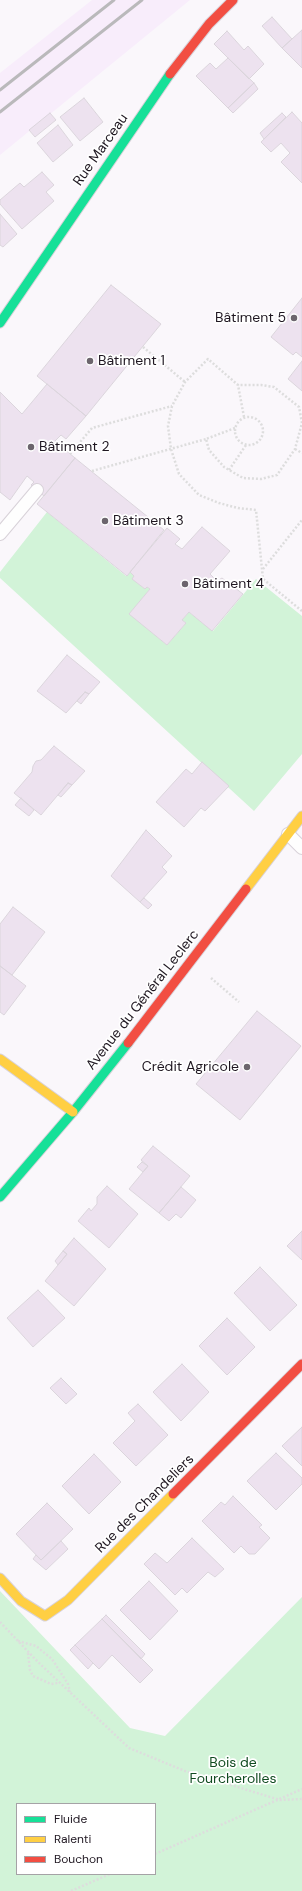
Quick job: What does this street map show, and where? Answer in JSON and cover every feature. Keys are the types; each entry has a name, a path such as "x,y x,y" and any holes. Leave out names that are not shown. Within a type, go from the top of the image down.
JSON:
{"street":[{"name":"Rue Marceau","path":"0,323 169,75 209,24 233,0"},
{"name":"Avenue du Général Leclerc","path":"0,1197 73,1112 197,954 302,816"},
{"path":"0,1059 73,1112"},
{"name":"Rue des Chandeliers","path":"0,1578 21,1601 45,1616 68,1600 302,1364"}],"lane":[{"path":"0,534 37,490"},
{"path":"288,834 302,848"}],"path":[{"path":"143,347 185,382"},
{"path":"244,417 238,385 208,359 185,382 172,406 168,426 171,450 179,474 199,495 219,503 238,508 256,510 263,579 302,611"},
{"path":"206,439 209,450 224,467 243,478 261,479 277,475 295,449 302,423 299,407 274,387 261,385 238,385"},
{"path":"70,454 92,428 172,406"},
{"path":"92,472 206,439 235,428 244,417 253,417 258,419 264,432 256,444 246,445 238,441 235,428"},
{"path":"229,470 246,445"},
{"path":"295,449 302,453"},
{"path":"262,570 302,520"},
{"path":"208,975 239,1002"},
{"path":"0,1622 59,1683 129,1748 185,1771 280,1800 302,1799"},
{"path":"17,1640 36,1646 52,1659 68,1684 70,1693"},
{"path":"28,1652 30,1670 33,1676 51,1684 59,1683"},
{"path":"156,1854 302,1789"},
{"path":"71,1891 108,1875"}],"shaded area":[{"path":"92,0 190,0 0,155 0,73"}],"green space":[{"path":"47,512 126,576 130,572 134,576 133,579 145,589 147,587 150,589 130,614 167,645 186,623 182,620 189,612 213,631 256,579 302,616 302,754 254,811 0,578 0,572"},
{"name":"Bois de Fourcherolles","path":"0,1591 130,1728 165,1736 302,1597 302,1891 0,1891"}],"building":[{"path":"272,17 292,39 282,48 262,26"},
{"path":"302,30 302,68 282,48"},
{"path":"227,31 244,50 248,46 264,64 249,79 214,44"},
{"path":"228,58 254,83 228,108 196,76 210,63 216,69"},
{"path":"254,83 258,89 233,113 228,108"},
{"path":"84,98 103,122 80,141 60,117"},
{"path":"292,112 302,123 302,183 281,162 290,153 281,143 271,152 261,142"},
{"path":"50,113 56,120 35,137 29,130"},
{"path":"282,113 286,117 264,139 260,133"},
{"path":"58,125 73,145 53,162 37,143"},
{"path":"42,172 54,185 46,192 54,201 22,229 0,204 0,200 20,183 24,187"},
{"path":"0,214 17,234 3,247 0,245"},
{"name":"Bâtiment 1","path":"111,285 161,324 86,416 37,376"},
{"name":"Bâtiment 5","path":"302,298 302,357 296,352 293,355 271,337"},
{"name":"Bâtiment 5","path":"302,361 302,391 288,379"},
{"name":"Bâtiment 2","path":"47,384 86,416 66,439 61,435 55,441 75,458 44,496 31,485 34,482 27,476 10,500 0,492 0,392 22,414"},
{"name":"Bâtiment 3","path":"75,458 164,530 127,576 37,504"},
{"name":"Bâtiment 4","path":"202,527 230,551 210,574 217,581 222,578 243,594 212,631 189,612 182,620 186,623 167,645 129,614 150,589 147,587 145,589 132,579 134,576 130,572 167,528 180,539 175,544 182,549"},
{"path":"67,655 100,682 89,694 85,692 66,713 37,691"},
{"path":"85,692 89,694 81,704 77,701"},
{"path":"54,746 85,771 72,785 68,783 41,815 14,793 32,772 36,761 41,760"},
{"path":"202,762 229,786 205,811 201,808 184,827 156,802 186,769 192,774"},
{"path":"68,783 72,785 61,797 58,795"},
{"path":"21,798 34,810 29,816 15,805"},
{"path":"146,830 172,856 162,867 167,872 140,902 111,876"},
{"path":"144,898 152,905 148,909 140,902"},
{"path":"13,907 45,932 12,975 0,966 0,924"},
{"path":"0,966 26,986 4,1015 0,1012"},
{"path":"257,1011 301,1046 240,1120 196,1084"},
{"path":"153,1146 190,1176 159,1213 129,1189 148,1166 141,1160"},
{"path":"142,1162 148,1166 143,1172 137,1167"},
{"path":"107,1186 138,1214 109,1248 78,1221 89,1208 91,1211 97,1204 97,1197"},
{"path":"181,1187 196,1200 181,1218 176,1214 169,1221 159,1213"},
{"path":"302,1231 302,1260 287,1246"},
{"path":"74,1238 106,1269 74,1306 45,1281 67,1254 63,1251"},
{"path":"63,1251 67,1254 58,1265 55,1261"},
{"path":"260,1267 297,1305 270,1331 234,1293"},
{"path":"38,1290 65,1318 33,1347 7,1318"},
{"path":"227,1318 255,1347 227,1375 199,1346"},
{"path":"182,1364 209,1392 181,1421 153,1392"},
{"path":"61,1378 77,1394 66,1404 50,1388"},
{"path":"138,1404 168,1435 136,1466 113,1443 135,1421 128,1413"},
{"path":"302,1427 302,1466 282,1446"},
{"path":"276,1453 302,1478 302,1484 276,1510 247,1481"},
{"path":"94,1454 121,1482 89,1514 62,1486"},
{"path":"233,1496 262,1525 259,1527 270,1538 255,1554 249,1554 241,1546 234,1553 202,1521 221,1502 225,1505"},
{"path":"47,1503 73,1529 41,1560 16,1534"},
{"path":"192,1538 224,1569 215,1577 208,1572 187,1593 182,1588 175,1595 144,1564 155,1553 167,1563"},
{"path":"61,1541 68,1549 46,1570 33,1559 36,1555 41,1560"},
{"path":"149,1581 178,1611 150,1640 120,1610"},
{"path":"106,1615 145,1654 141,1659 102,1619"},
{"path":"102,1619 153,1670 140,1683 112,1655 99,1669 75,1645"},
{"path":"75,1645 93,1663 88,1669 70,1650"}],"railway":[{"path":"0,90 114,0"},
{"path":"0,112 142,0"}],"traffic: fast":[{"path":"0,323 170,74"},
{"path":"0,1197 73,1112 128,1043"}],"traffic: slow":[{"path":"246,889 302,816"},
{"path":"0,1059 73,1112"},
{"path":"0,1578 21,1601 45,1616 68,1600 173,1494"}],"traffic: jam":[{"path":"170,74 209,24 233,0"},
{"path":"128,1043 246,889"},
{"path":"173,1494 302,1364"}],"place":[{"name":"Bâtiment 5","path":"294,318"},
{"name":"Bâtiment 1","path":"90,361"},
{"name":"Bâtiment 2","path":"31,447"},
{"name":"Bâtiment 3","path":"105,521"},
{"name":"Bâtiment 4","path":"185,584"},
{"name":"Crédit Agricole","path":"247,1067"}]}
